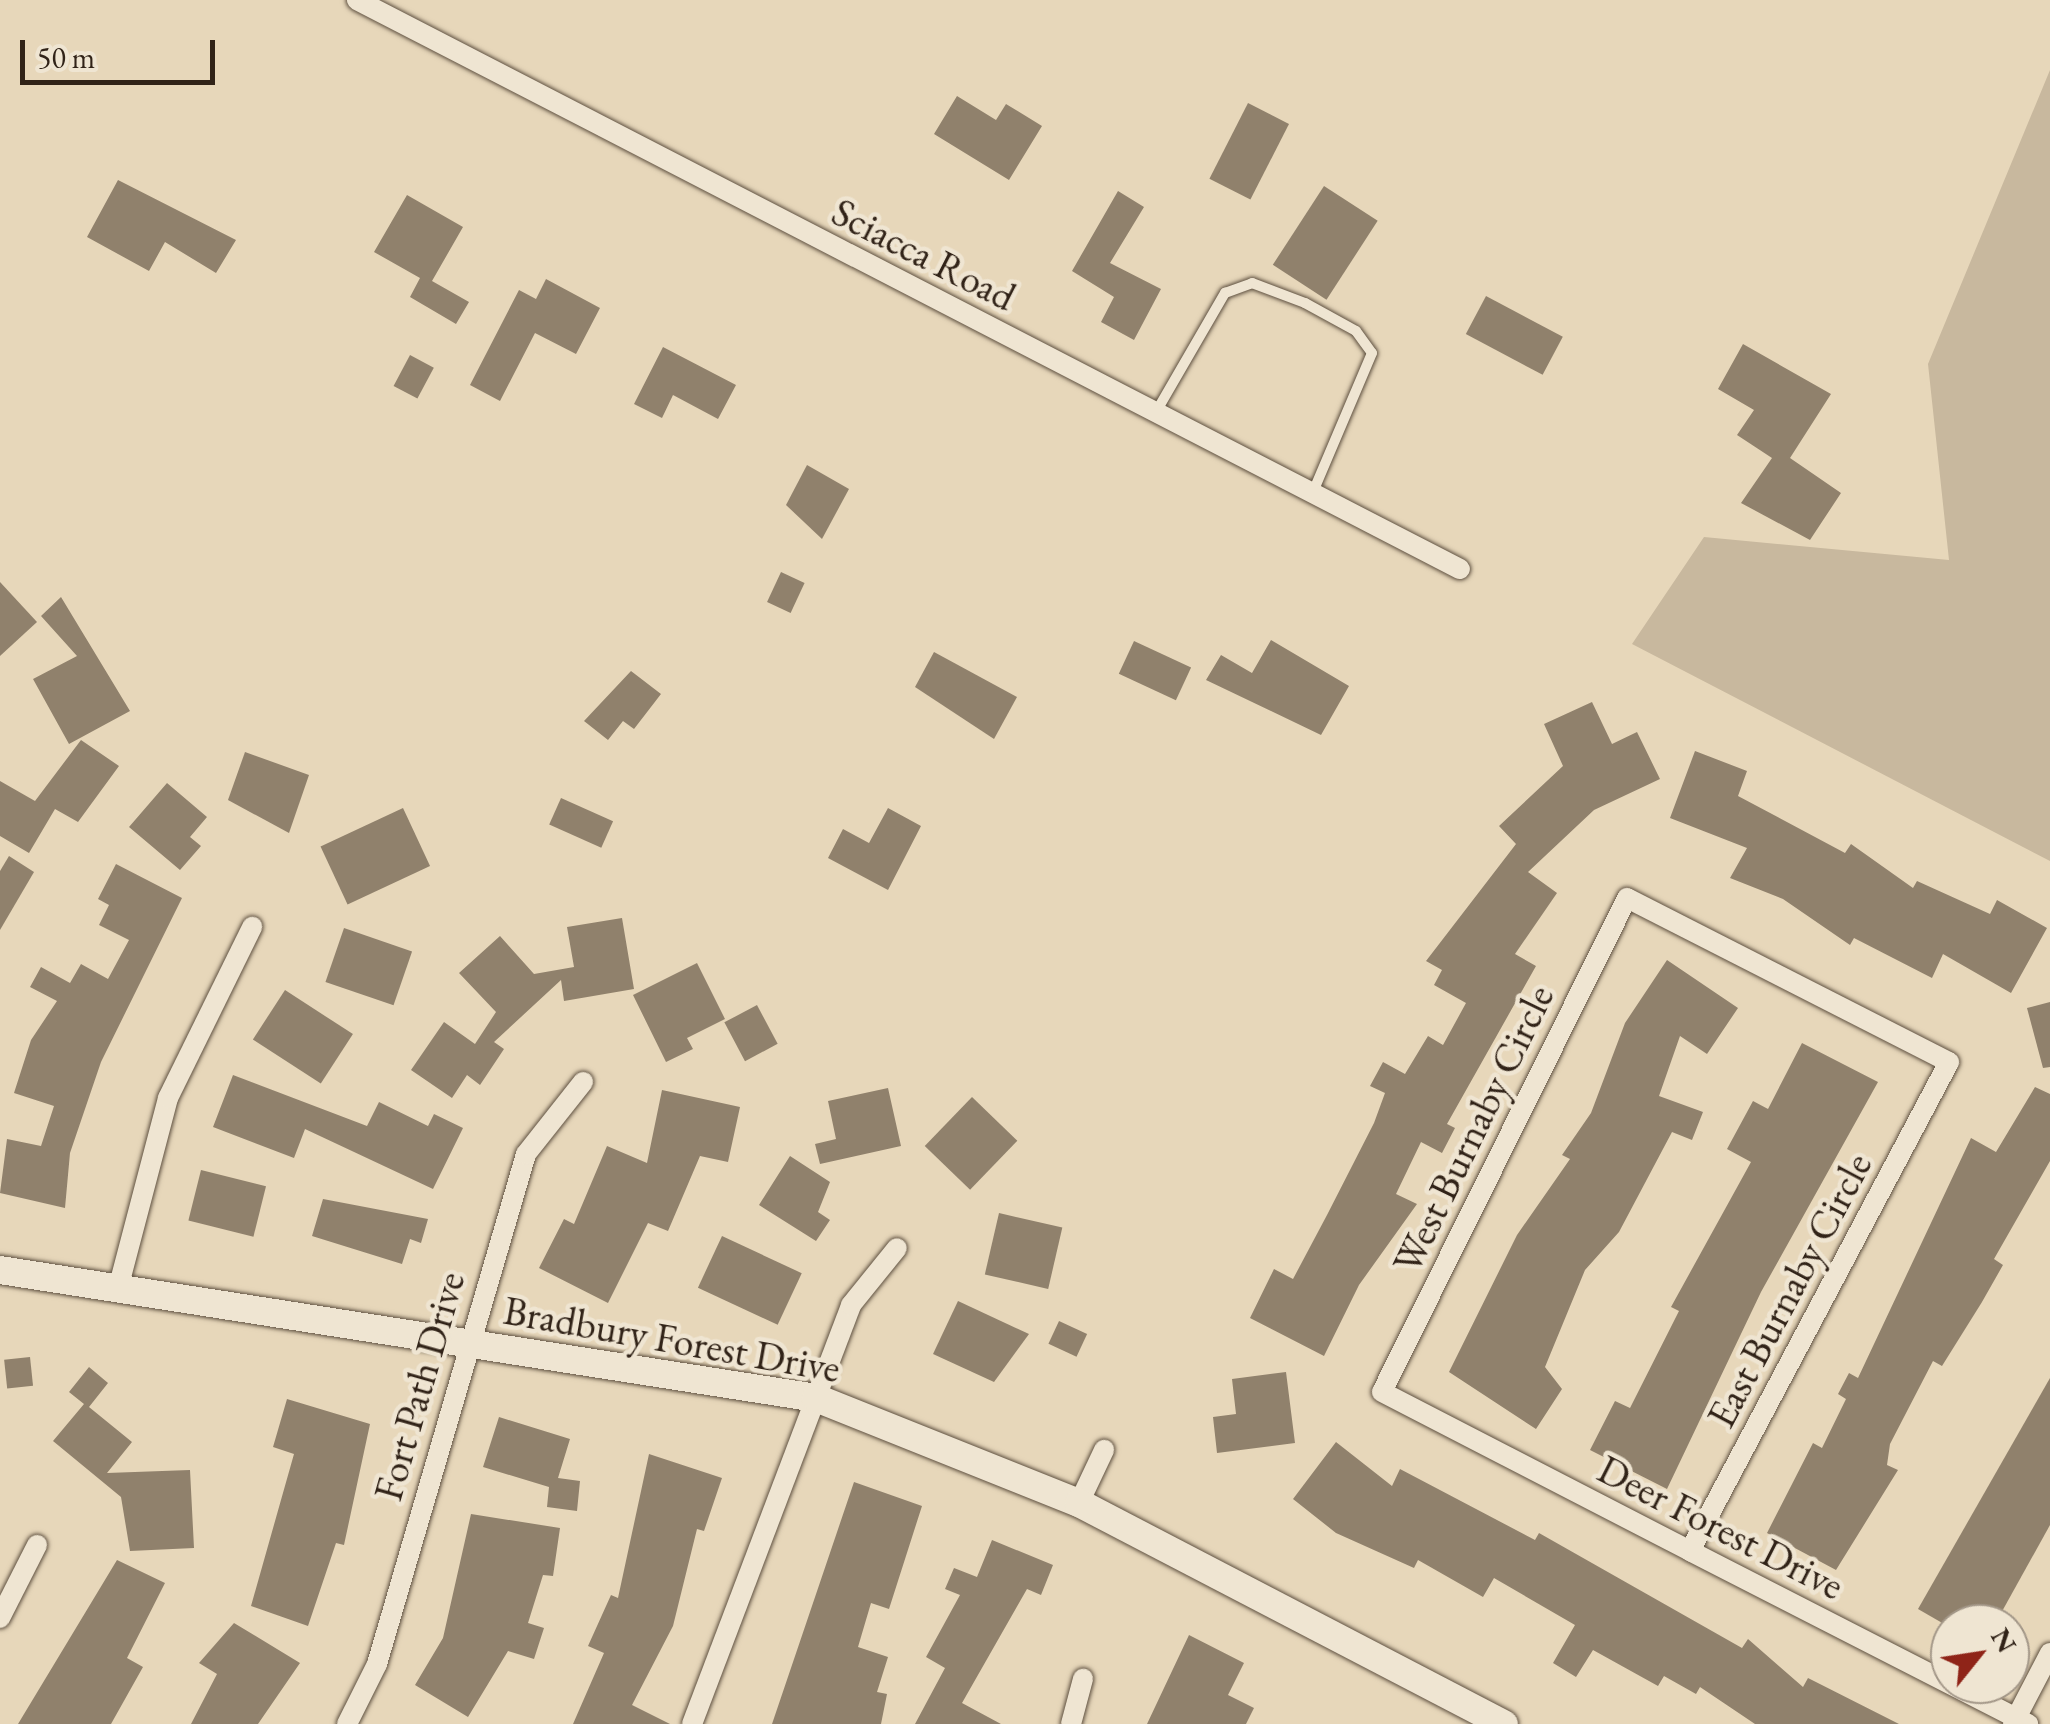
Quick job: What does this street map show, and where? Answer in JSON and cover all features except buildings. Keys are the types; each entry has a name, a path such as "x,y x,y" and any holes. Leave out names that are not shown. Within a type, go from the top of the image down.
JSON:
{"street":[{"name":"Sciacca Road","path":"357,0 1460,570"},
{"name":"West Burnaby Circle","path":"1382,1392 1627,898 1949,1062"},
{"path":"130,1291 120,1281 168,1098 252,927"},
{"name":"East Burnaby Circle","path":"1690,1551 1949,1062"},
{"name":"Fort Path Drive","path":"347,1724 377,1664 465,1343 526,1154 583,1082"},
{"path":"692,1724 851,1305 897,1248"},
{"name":"Bradbury Forest Drive","path":"0,1270 816,1398 1079,1503 1504,1724"},
{"name":"Deer Forest Drive","path":"1382,1392 2019,1722"},
{"path":"1079,1503 1104,1450"},
{"path":"0,1618 37,1545"},
{"path":"2019,1722 2050,1653"},
{"path":"1071,1724 1084,1679"}],"lane":[{"path":"1156,412 1225,292 1252,282 1305,303 1356,331 1372,354 1312,494"}],"shaded area":[{"path":"2050,70 2050,861 1632,644 1704,537 1949,560 1928,364"}]}
